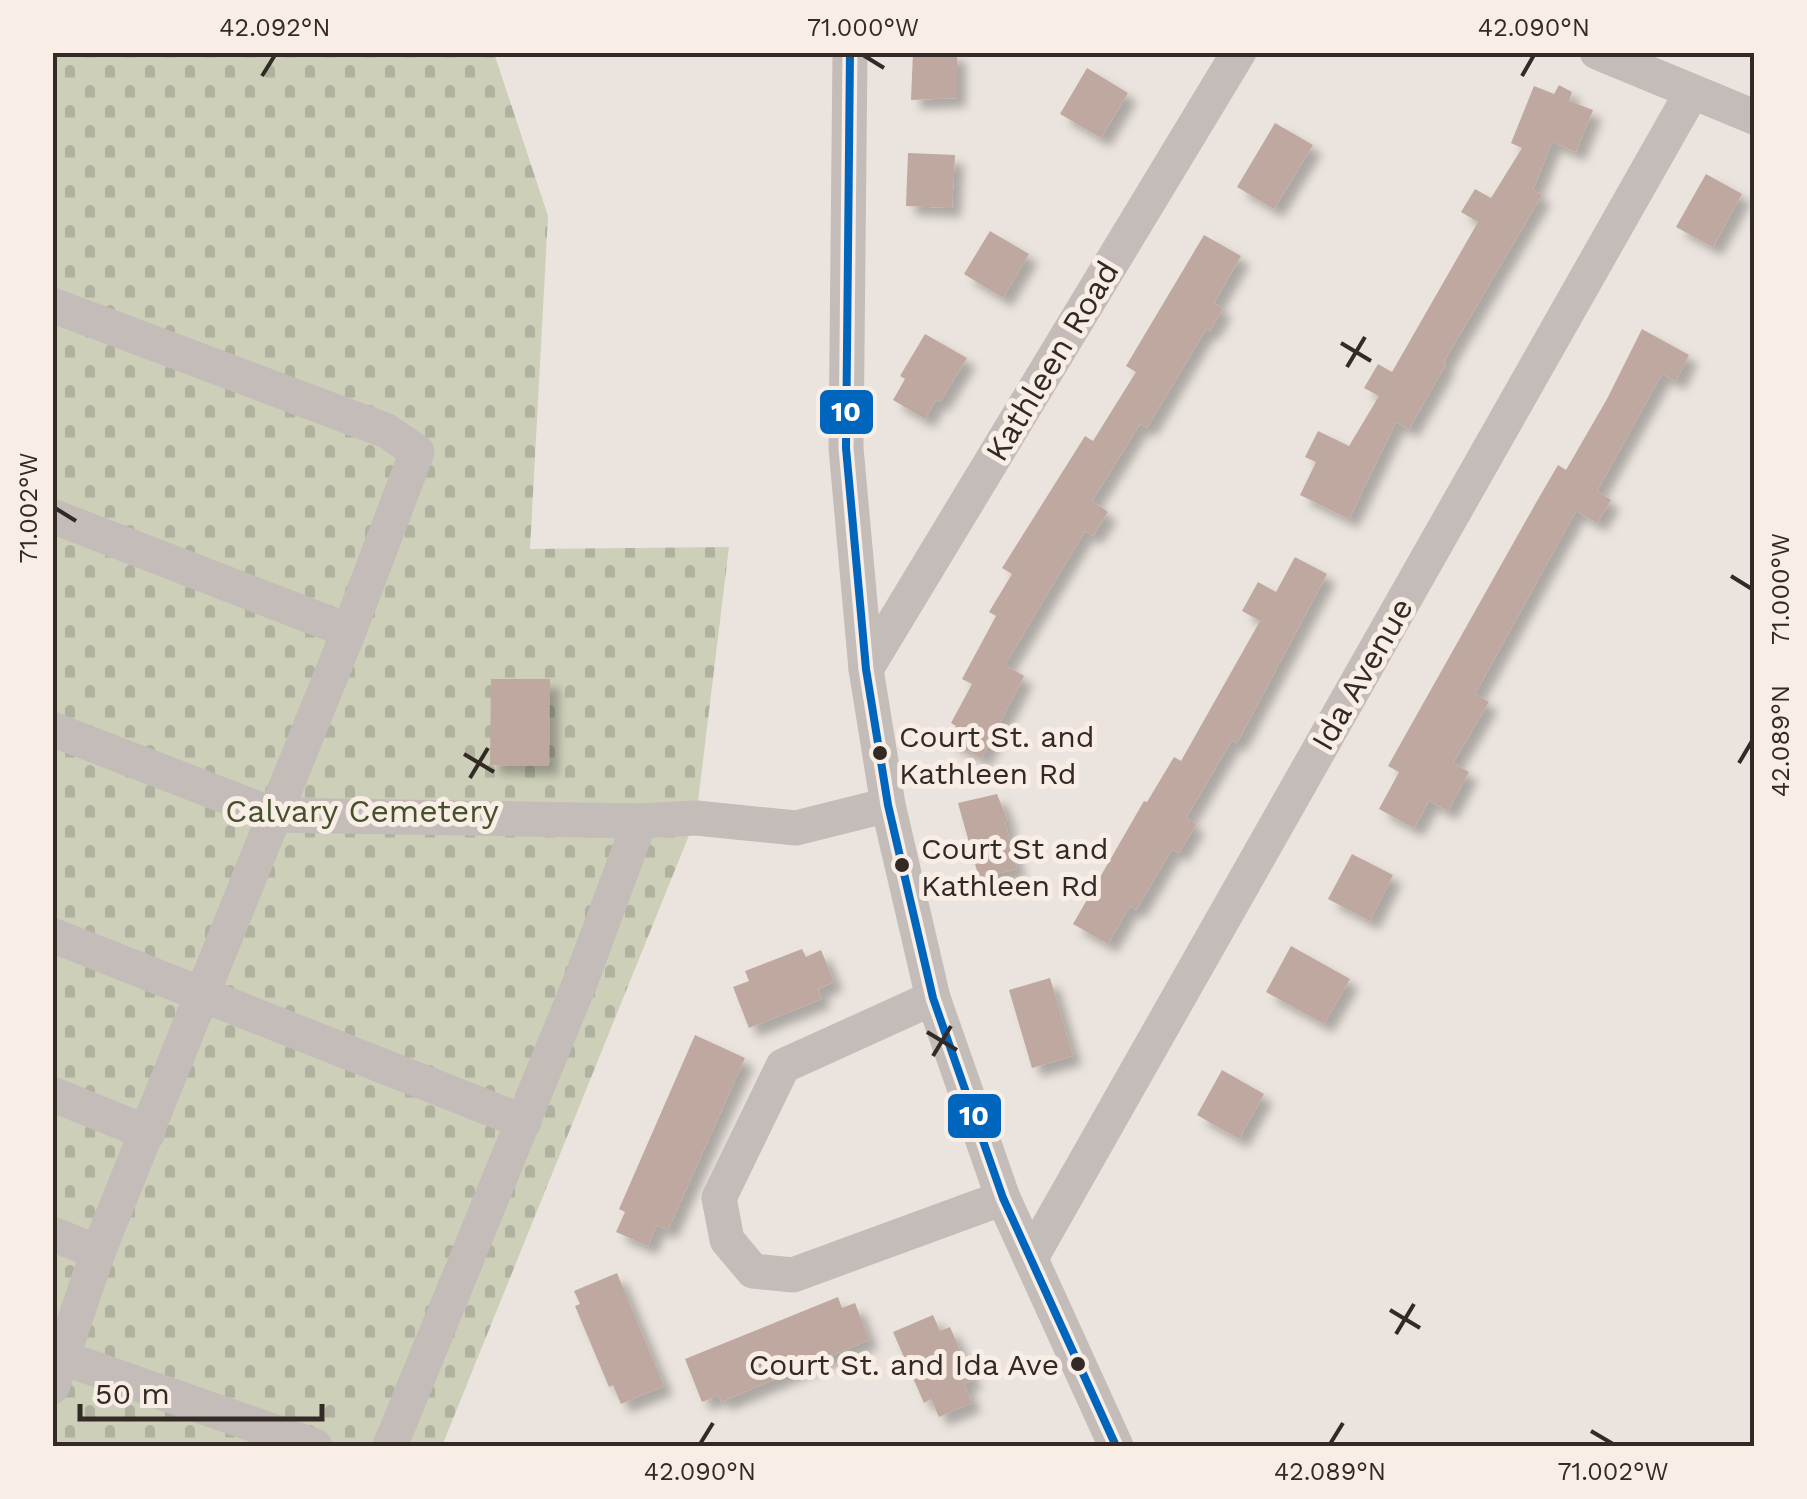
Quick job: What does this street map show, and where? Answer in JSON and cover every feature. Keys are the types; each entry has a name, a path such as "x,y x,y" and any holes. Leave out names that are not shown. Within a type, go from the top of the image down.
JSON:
{"street":[{"path":"850,52 846,448 866,669 888,804 932,998 1002,1198 1032,1256 1116,1446"},
{"name":"Kathleen Road","path":"866,669 1239,52"},
{"path":"1596,52 1754,117"},
{"name":"Ida Avenue","path":"1032,1256 1692,92"},
{"path":"52,306 386,432 417,452 56,1366 316,1446"},
{"path":"52,516 349,631"},
{"path":"52,728 274,815 640,821 696,818 796,828 888,804"},
{"path":"390,1446 524,1122 640,821"},
{"path":"52,935 524,1122"},
{"path":"932,998 784,1066 719,1198 727,1240 752,1271 793,1275 1002,1198"},
{"path":"52,1094 148,1133"},
{"path":"52,1234 98,1252"}],"green space":[{"name":"Calvary Cemetery","path":"52,53 494,53 548,216 530,549 729,547 696,818 442,1446 53,1446"}],"building":[{"path":"913,52 957,52 957,98 911,100"},
{"path":"1087,68 1128,93 1101,138 1060,114"},
{"path":"1559,85 1572,92 1569,101 1593,110 1576,152 1552,142 1533,190 1542,195 1443,363 1446,364 1409,429 1396,422 1349,519 1300,495 1316,462 1305,457 1318,431 1349,446 1379,396 1364,388 1378,364 1392,372 1478,222 1461,212 1475,189 1491,198 1522,148 1511,143 1534,86 1554,94"},
{"path":"1275,123 1313,145 1274,209 1237,187"},
{"path":"908,153 955,155 952,208 906,206"},
{"path":"1706,174 1742,194 1713,247 1676,227"},
{"path":"990,231 1029,254 1003,298 964,274"},
{"path":"1204,235 1241,256 1214,303 1223,308 1210,331 1206,329 1147,428 1140,424 1092,501 1108,512 1093,536 1085,531 1005,665 1024,676 982,758 948,741 956,726 951,723 972,684 962,679 996,616 989,612 1012,574 1002,568 1085,436 1093,441 1136,372 1126,366"},
{"path":"1642,329 1689,355 1676,381 1662,374 1597,491 1611,500 1597,523 1576,511 1475,694 1489,702 1453,763 1469,772 1448,811 1429,801 1414,828 1379,809 1399,772 1388,766 1558,465 1566,470"},
{"path":"925,334 967,358 925,419 893,400 905,379 900,376"},
{"path":"1295,557 1327,574 1237,743 1232,740 1186,818 1196,824 1179,853 1172,849 1136,910 1130,906 1108,944 1073,924 1144,801 1147,802 1174,757 1181,761 1260,621 1242,611 1258,582 1276,592"},
{"path":"491,679 550,679 549,766 490,765"},
{"path":"997,794 1008,822 1017,869 979,878 958,803"},
{"path":"1352,854 1393,875 1370,921 1328,899"},
{"path":"1291,946 1350,979 1324,1024 1266,992"},
{"path":"802,949 806,957 821,950 834,982 818,989 822,999 749,1028 733,987 749,981 745,971"},
{"path":"1050,978 1073,1056 1032,1068 1009,990"},
{"path":"695,1035 745,1058 668,1230 657,1225 648,1246 616,1232 625,1212 619,1209"},
{"path":"1222,1070 1264,1094 1239,1139 1197,1115"},
{"path":"617,1273 664,1386 621,1404 613,1385 609,1387 575,1306 580,1304 574,1291"},
{"path":"838,1297 842,1308 855,1303 869,1340 721,1402 719,1395 702,1402 685,1359"},
{"path":"933,1315 940,1331 950,1327 973,1380 964,1384 972,1403 939,1417 931,1399 924,1403 893,1332"}],"transit line":[{"name":"10","path":"850,52 846,448 866,669 888,805 933,998 1003,1198 1116,1446"}],"place":[{"name":"Court St. and Kathleen Rd","path":"880,753"},
{"name":"Court St and Kathleen Rd","path":"902,865"},
{"name":"Court St. and Ida Ave","path":"1078,1364"}]}
